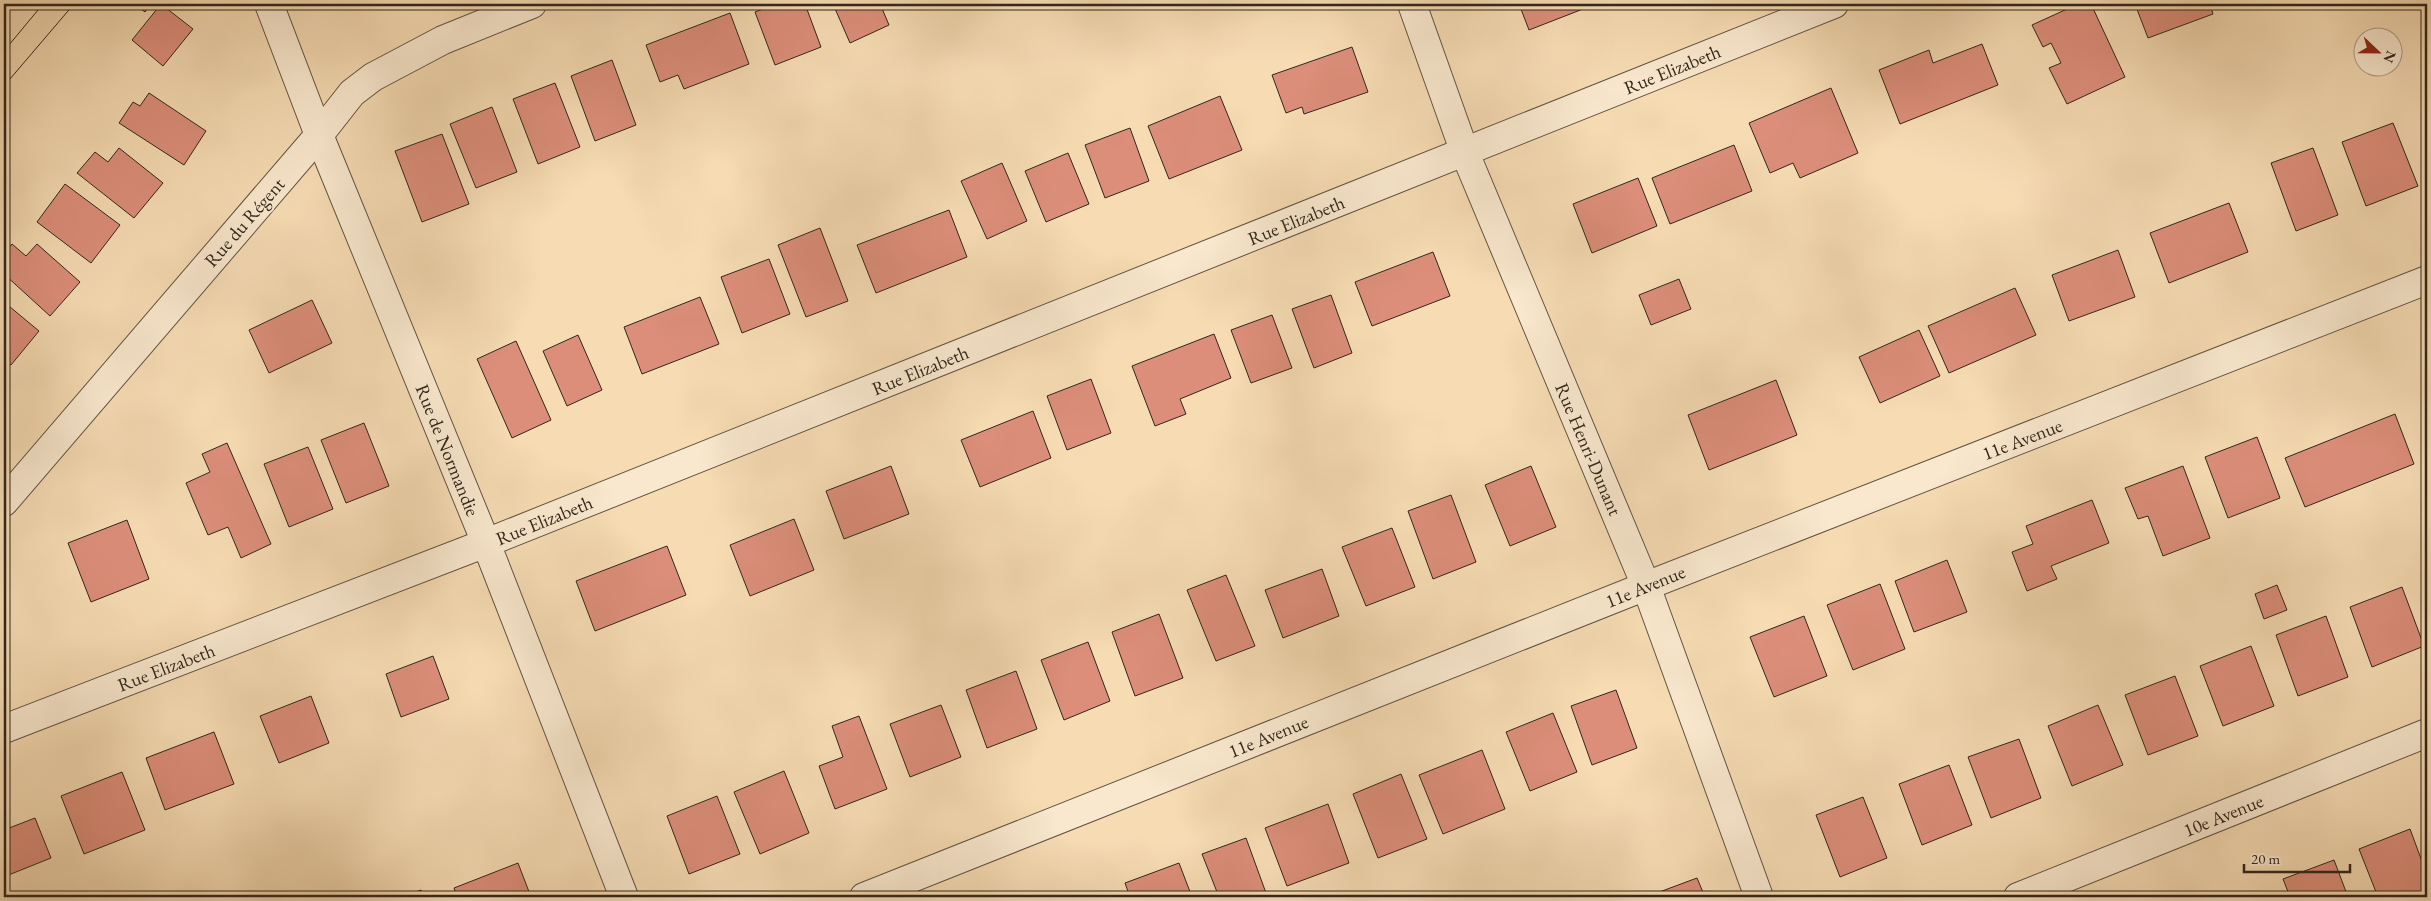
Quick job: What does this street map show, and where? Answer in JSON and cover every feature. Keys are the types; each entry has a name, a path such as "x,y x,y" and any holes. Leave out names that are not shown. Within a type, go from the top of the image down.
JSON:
{"street":[{"name":"Rue de Normandie","path":"269,4 319,135 486,543 624,897"},
{"name":"Rue du Régent","path":"4,502 319,135 352,93 373,77 443,40 532,4"},
{"name":"Rue Henri-Dunant","path":"1412,4 1465,153 1646,586 1759,897"},
{"name":"Rue Elizabeth","path":"4,729 486,543 1834,4"},
{"name":"11e Avenue","path":"864,897 1646,586 2427,280"},
{"name":"10e Avenue","path":"2018,897 2427,733"}],"building":[{"path":"134,4 151,4 145,12"},
{"path":"161,4 193,29 163,66 132,40"},
{"path":"776,4 805,4 821,47 775,65 755,12"},
{"path":"833,4 885,4 881,6 889,25 850,43"},
{"path":"1519,4 1581,4 1583,9 1529,30"},
{"path":"2078,4 2091,4 2125,77 2067,104 2049,68 2061,63 2051,43 2043,47 2032,25"},
{"path":"2135,4 2210,4 2213,14 2148,38"},
{"path":"730,13 749,64 684,89 678,75 660,82 646,45"},
{"path":"1982,44 1998,85 1900,124 1879,70 1929,50 1933,63"},
{"path":"1352,47 1368,92 1304,114 1302,107 1286,113 1272,75"},
{"path":"612,60 636,125 595,141 571,76"},
{"path":"555,83 580,147 538,164 513,99"},
{"path":"1831,88 1858,153 1800,178 1793,163 1770,173 1749,123"},
{"path":"149,93 206,131 184,165 119,123 133,102 140,106"},
{"path":"1220,96 1242,150 1169,179 1148,126"},
{"path":"492,107 517,172 476,188 450,124"},
{"path":"2393,123 2418,186 2366,206 2342,142"},
{"path":"1130,128 1149,181 1105,198 1085,145"},
{"path":"442,134 469,204 422,222 395,151"},
{"path":"1734,145 1752,191 1670,224 1652,178"},
{"path":"119,148 163,183 134,218 77,173 95,152 108,162"},
{"path":"2313,148 2338,215 2296,231 2271,163"},
{"path":"1068,153 1089,204 1046,222 1025,171"},
{"path":"1002,163 1027,221 987,239 961,181"},
{"path":"1638,178 1657,226 1592,253 1573,204"},
{"path":"65,184 120,225 91,263 37,222"},
{"path":"2229,203 2248,252 2169,283 2150,233"},
{"path":"949,210 967,257 876,293 857,245"},
{"path":"820,228 848,301 806,317 778,245"},
{"path":"12,244 26,256 37,244 80,282 50,316 4,274 4,254"},
{"path":"2118,250 2135,297 2069,321 2052,275"},
{"path":"1433,252 1450,296 1372,326 1355,282"},
{"path":"769,259 790,314 742,333 721,277"},
{"path":"1679,279 1691,309 1651,325 1639,295"},
{"path":"2015,288 2036,335 1949,373 1928,326"},
{"path":"1331,295 1352,353 1314,368 1292,309"},
{"path":"700,297 719,344 642,374 624,327"},
{"path":"312,300 332,343 269,373 249,330"},
{"path":"4,302 39,331 11,365 4,359"},
{"path":"1272,315 1292,368 1251,383 1231,330"},
{"path":"1919,330 1940,376 1880,403 1859,357"},
{"path":"1214,334 1231,378 1180,399 1186,414 1155,426 1132,366"},
{"path":"578,335 602,390 567,406 543,351"},
{"path":"516,341 551,420 512,438 477,359"},
{"path":"1091,379 1111,433 1067,450 1047,396"},
{"path":"1776,380 1797,435 1709,470 1688,415"},
{"path":"1033,411 1051,458 980,487 961,440"},
{"path":"2395,414 2414,464 2305,507 2285,458"},
{"path":"364,423 389,486 346,503 321,440"},
{"path":"2257,437 2280,498 2228,518 2205,457"},
{"path":"227,443 271,544 241,558 228,527 208,535 186,483 210,472 202,454"},
{"path":"308,447 333,509 289,527 264,464"},
{"path":"891,466 909,514 844,539 826,491"},
{"path":"1531,466 1556,527 1510,546 1485,485"},
{"path":"2183,466 2210,538 2163,556 2148,516 2138,519 2125,488"},
{"path":"1451,495 1476,562 1433,579 1408,511"},
{"path":"2092,500 2109,543 2051,566 2057,579 2027,591 2012,552 2033,544 2026,526"},
{"path":"794,519 814,570 750,596 730,545"},
{"path":"127,520 149,579 91,602 68,543"},
{"path":"1392,528 1415,587 1366,606 1342,547"},
{"path":"667,546 686,595 595,631 576,581"},
{"path":"1947,560 1967,612 1914,632 1895,581"},
{"path":"1322,569 1339,616 1283,638 1265,590"},
{"path":"1226,575 1255,646 1216,661 1187,590"},
{"path":"1880,584 1905,649 1853,670 1827,605"},
{"path":"2277,585 2287,610 2264,619 2255,594"},
{"path":"2402,587 2424,646 2372,667 2350,607"},
{"path":"1159,614 1183,678 1135,696 1112,632"},
{"path":"1804,616 1827,676 1774,697 1750,637"},
{"path":"2326,616 2348,677 2298,696 2276,635"},
{"path":"1088,642 1110,701 1064,720 1041,660"},
{"path":"2251,646 2274,706 2223,726 2200,666"},
{"path":"433,656 449,699 401,717 386,674"},
{"path":"1016,671 1037,729 987,748 966,690"},
{"path":"2175,676 2198,736 2148,755 2125,695"},
{"path":"1616,690 1637,748 1592,765 1571,706"},
{"path":"311,696 329,743 279,763 260,716"},
{"path":"941,705 961,757 910,777 890,724"},
{"path":"2098,705 2123,765 2072,786 2048,726"},
{"path":"1553,713 1577,772 1530,791 1506,732"},
{"path":"859,716 887,789 835,809 819,766 843,757 832,726"},
{"path":"214,732 234,784 165,810 146,758"},
{"path":"2019,739 2041,798 1991,818 1968,757"},
{"path":"1482,750 1505,809 1443,834 1419,775"},
{"path":"1949,765 1972,825 1922,845 1899,784"},
{"path":"784,771 809,833 760,854 734,792"},
{"path":"122,772 145,830 84,854 61,796"},
{"path":"1401,774 1427,839 1378,858 1353,794"},
{"path":"717,796 740,854 689,874 667,816"},
{"path":"1863,797 1887,858 1840,877 1816,815"},
{"path":"1328,804 1349,863 1287,886 1265,828"},
{"path":"35,818 51,858 6,876 4,870 4,830"},
{"path":"2410,829 2427,875 2427,892 2413,897 2378,897 2359,849"},
{"path":"1246,838 1266,893 1254,897 1219,897 1202,854"},
{"path":"2334,860 2348,897 2290,897 2283,879"},
{"path":"518,863 531,897 457,897 454,888"},
{"path":"1179,863 1192,897 1130,897 1125,883"},
{"path":"1697,878 1705,897 1646,897"},
{"path":"421,890 423,897 401,897"}],"tram line":[{"path":"4,51 43,4"},
{"path":"4,86 74,4"}]}
